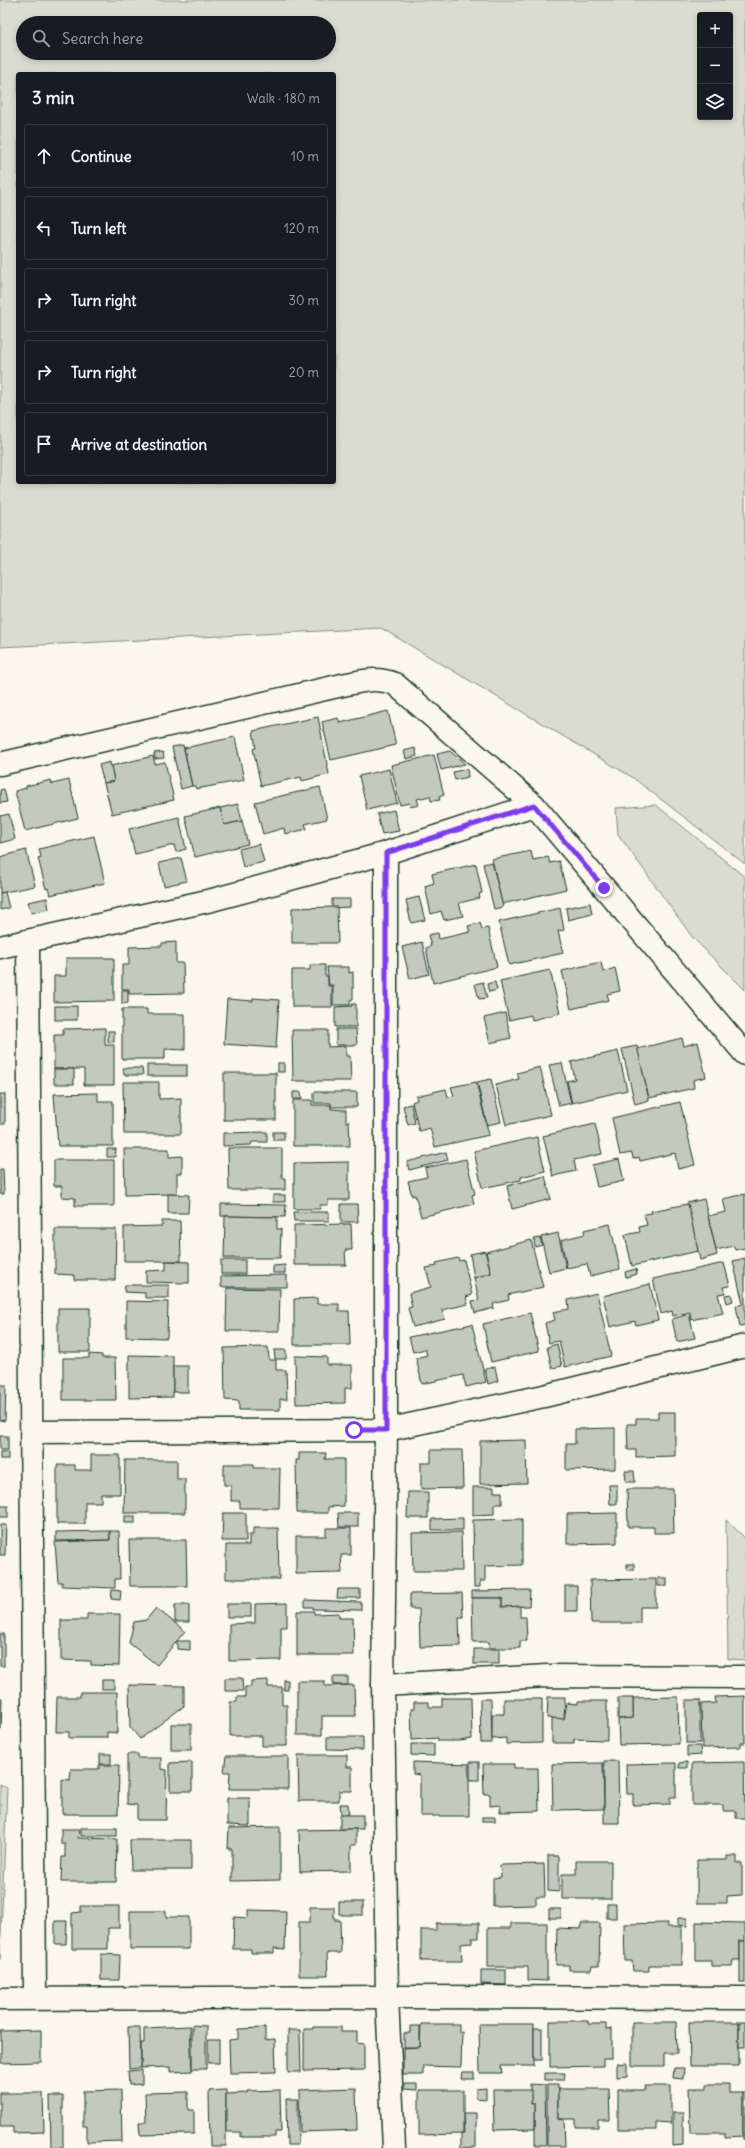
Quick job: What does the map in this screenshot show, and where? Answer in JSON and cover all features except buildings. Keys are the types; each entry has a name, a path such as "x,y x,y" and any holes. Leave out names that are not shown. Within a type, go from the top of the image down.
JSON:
{"street":[{"path":"0,764 374,679 395,684 534,805 745,1054"},
{"path":"0,947 212,900 386,853 534,805"},
{"path":"386,853 386,1430 384,1685 387,1996 394,2148"},
{"path":"28,941 36,1726 35,1998"},
{"path":"32,1432 386,1430 544,1396 745,1346"},
{"path":"384,1685 547,1676 745,1677"},
{"path":"0,1999 387,1996 745,1998"}],"shaded area":[{"path":"0,0 745,0 745,864 632,777 381,628 0,647"},
{"path":"656,805 745,877 745,990 693,938 618,834 616,808"},
{"path":"726,1520 745,1538 745,1660 728,1659"},
{"path":"0,1784 7,1788 0,1959"}],"route":[{"path":"354,1430 386,1430 386,853 534,805 604,888"}]}
